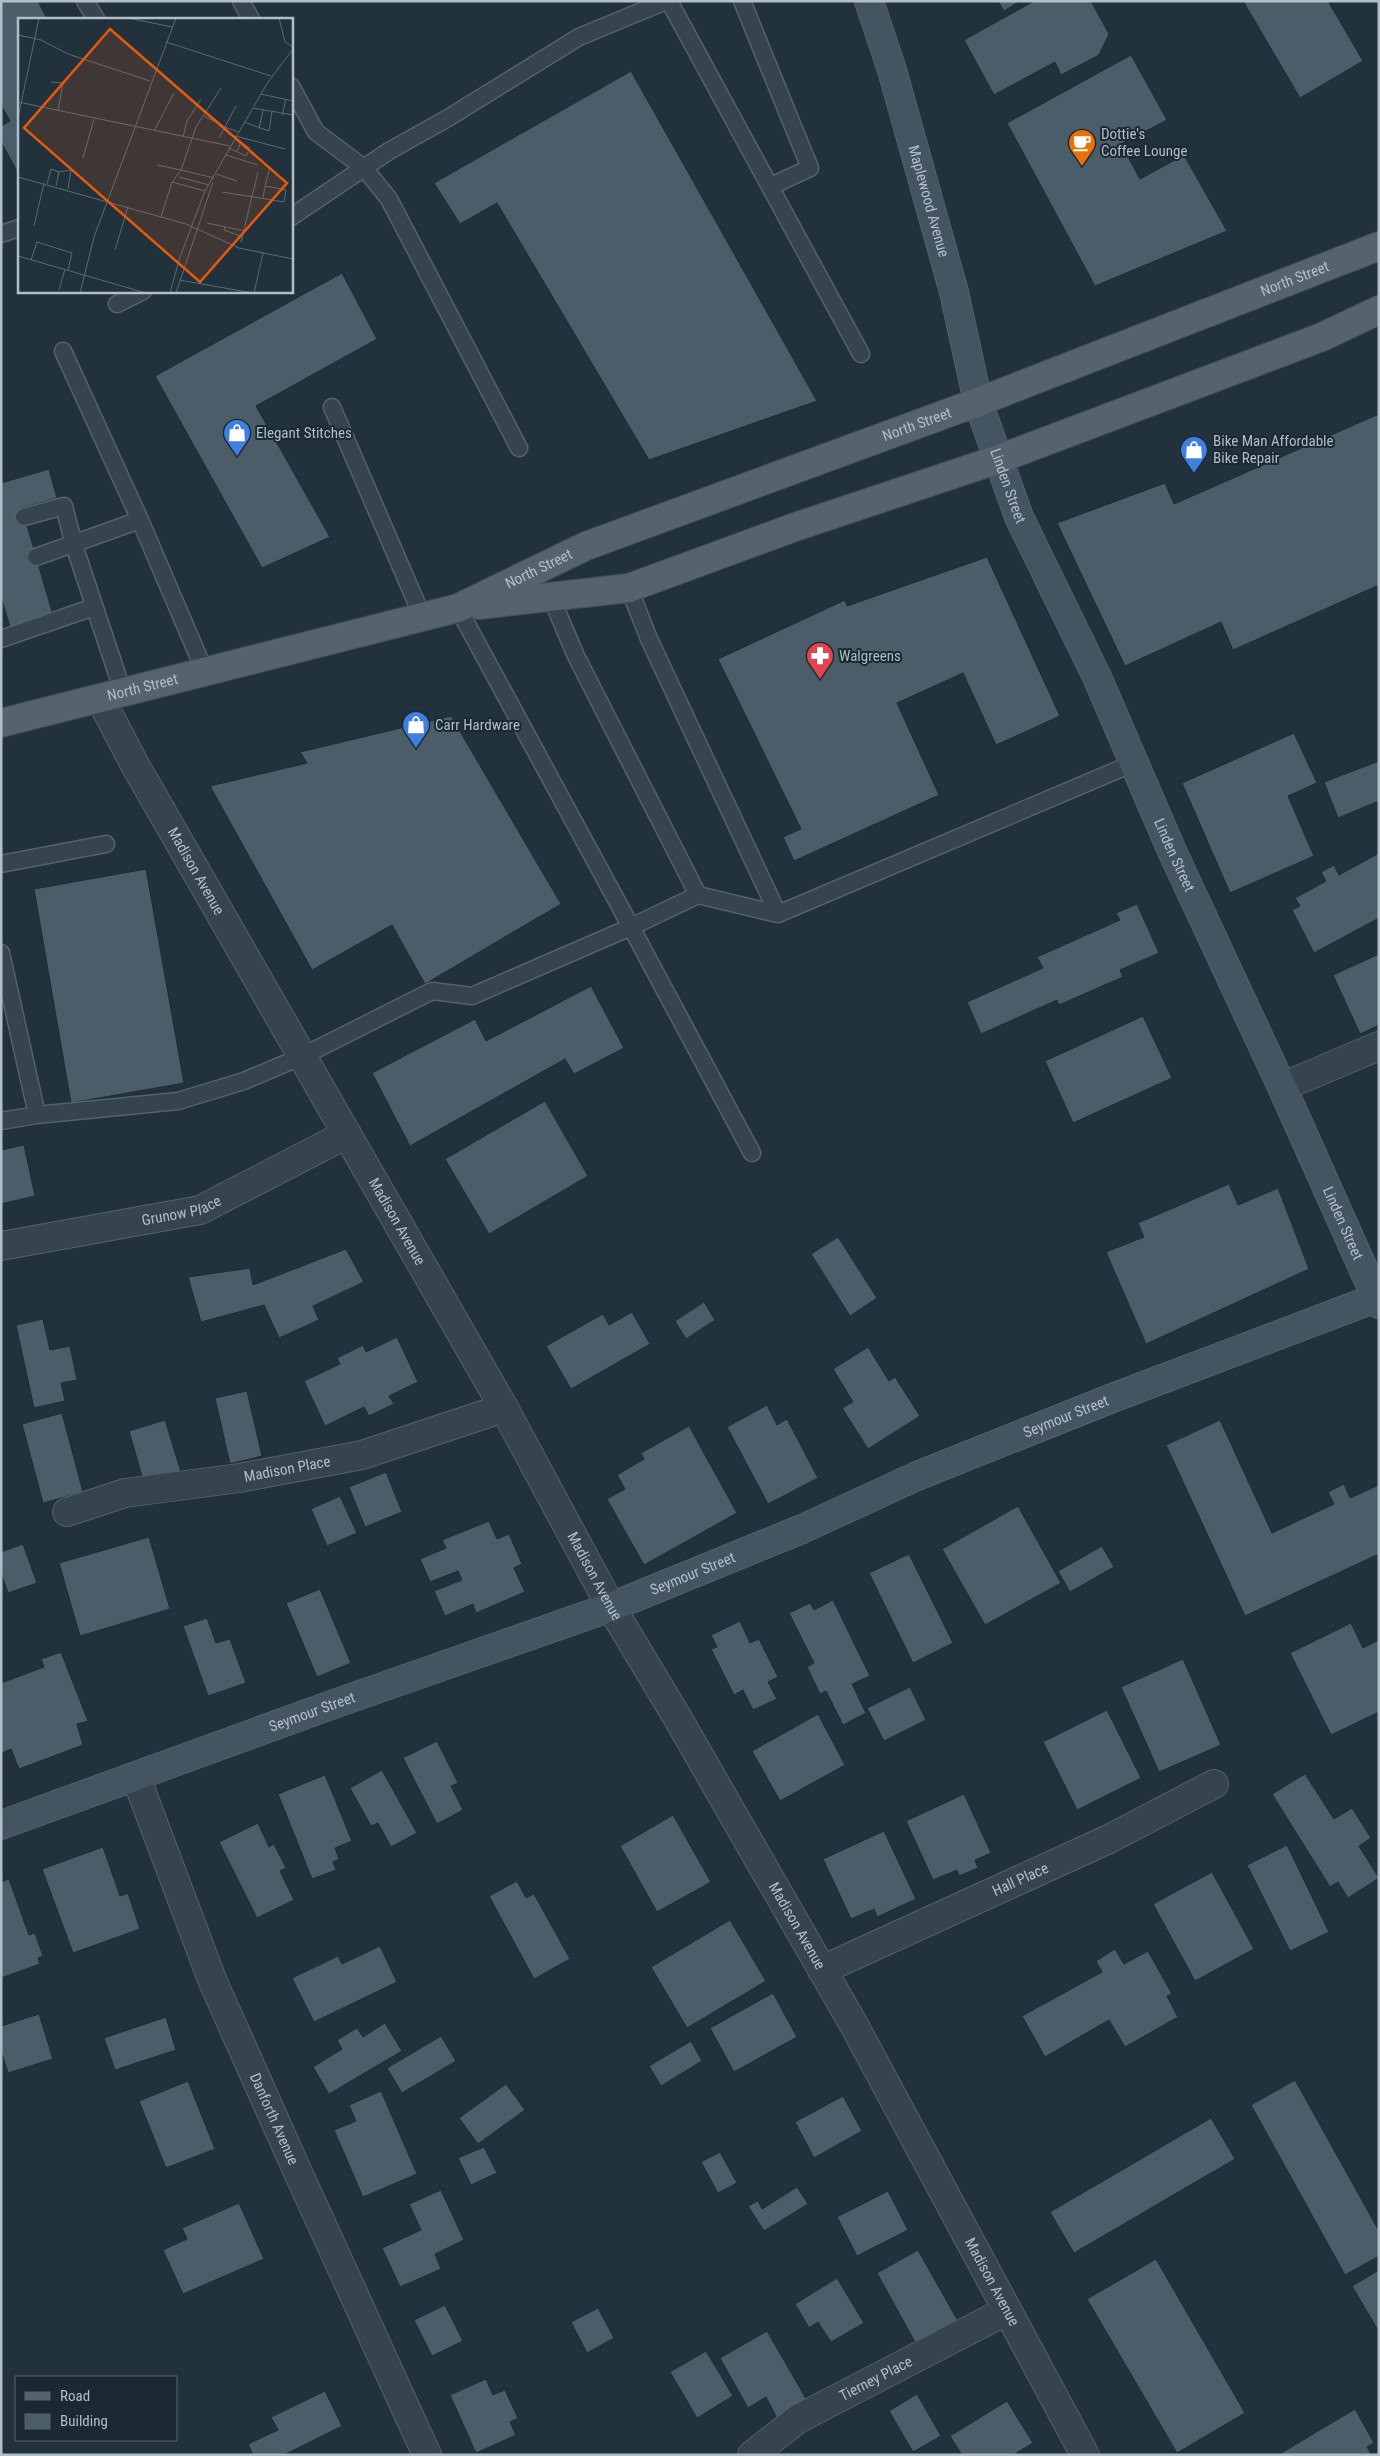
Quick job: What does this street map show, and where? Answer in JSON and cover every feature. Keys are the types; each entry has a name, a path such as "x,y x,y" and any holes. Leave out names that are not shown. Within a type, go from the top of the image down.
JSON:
{"main road":[{"name":"North Street","path":"458,608 586,546 978,402 1379,246"},
{"name":"North Street","path":"1,723 458,608 629,588 795,527 999,459 1322,337 1379,310"}],"street":[{"name":"Maplewood Avenue","path":"869,1 892,70 954,292 978,402"},
{"name":"Linden Street","path":"978,402 1019,518 1097,677 1172,851 1282,1087 1378,1300"},
{"name":"Madison Avenue","path":"112,695 302,1056 504,1408 611,1607 677,1717 854,2025 1085,2455"},
{"path":"1282,1087 1379,1046"},
{"name":"Grunow Place","path":"1,1246 200,1210 347,1134"},
{"name":"Seymour Street","path":"1,1825 334,1704 611,1607 802,1529 917,1476 1115,1397 1378,1300"},
{"name":"Madison Place","path":"67,1512 125,1493 238,1478 362,1455 504,1408"},
{"name":"Danforth Avenue","path":"136,1777 213,1982 427,2455"},
{"name":"Hall Place","path":"822,1970 1109,1839 1214,1784"},
{"name":"Tierney Place","path":"752,2455 798,2419 1006,2311"}],"lane":[{"path":"86,1 95,18"},
{"path":"241,1 250,18"},
{"path":"292,216 388,151 448,118 578,37 667,1 771,186 861,354"},
{"path":"742,1 810,168 771,186"},
{"path":"292,88 316,132 364,168 389,199 519,448"},
{"path":"1,234 18,228"},
{"path":"117,304 141,292"},
{"path":"63,351 140,520 205,672"},
{"path":"332,407 423,618"},
{"path":"24,517 64,506 74,545 94,607 112,695"},
{"path":"36,557 140,520"},
{"path":"629,588 649,639 778,914"},
{"path":"551,597 576,656 698,896"},
{"path":"1,639 94,607"},
{"path":"458,608 752,1153"},
{"path":"1,1121 37,1115 178,1101 244,1081 302,1056 432,991 472,996 698,896 778,914 1134,762"},
{"path":"1,864 106,844"},
{"path":"1,953 37,1115"}],"building":[{"path":"1,1 38,1 46,18 18,18 17,171 1,142 1,126 10,121 1,105"},
{"path":"998,1 1020,1 1004,11"},
{"path":"1034,1 1091,1 1109,34 1099,55 1061,75 1055,62 994,95 964,40"},
{"path":"1243,1 1328,1 1363,61 1300,98"},
{"name":"Dottie's Coffee Lounge","path":"1131,55 1167,120 1121,144 1140,179 1184,155 1227,231 1095,286 1007,123"},
{"path":"631,71 817,401 649,460 497,203 460,224 434,183"},
{"path":"342,273 377,339 256,406 330,537 262,568 155,376"},
{"path":"1379,414 1379,585 1233,650 1221,622 1125,666 1057,523 1165,483 1174,504"},
{"path":"49,469 57,498 22,508 53,615 10,627 1,597 1,483"},
{"path":"987,557 1060,716 996,745 963,673 897,703 939,795 794,861 783,837 801,829 718,659 845,600 847,606"},
{"path":"451,716 561,904 425,984 392,925 312,970 210,786 307,763 300,752"},
{"path":"1294,733 1317,783 1288,796 1314,856 1230,893 1182,783"},
{"path":"1379,761 1379,801 1338,818 1324,782"},
{"path":"1379,853 1379,918 1314,953 1292,910 1300,906 1295,898 1326,881 1321,872 1334,865 1339,875"},
{"path":"146,869 184,1083 71,1103 34,889"},
{"path":"1137,904 1159,953 1120,970 1123,977 1059,1005 1057,1000 981,1034 967,1002 1043,968 1037,957 1120,920 1116,913"},
{"path":"1379,954 1379,1025 1360,1034 1333,975"},
{"path":"591,986 624,1048 574,1074 565,1059 410,1146 372,1073 475,1019 486,1041"},
{"path":"1143,1016 1172,1078 1073,1123 1045,1061"},
{"path":"545,1101 588,1176 489,1234 445,1159"},
{"path":"24,1145 35,1196 1,1204 1,1150"},
{"path":"1229,1184 1238,1205 1278,1188 1309,1269 1146,1344 1106,1252 1144,1237 1138,1223"},
{"path":"838,1237 877,1298 850,1316 811,1254"},
{"path":"346,1249 364,1282 313,1306 319,1320 279,1338 264,1305 201,1322 188,1277 250,1268 253,1285"},
{"path":"704,1302 715,1320 686,1339 675,1321"},
{"path":"632,1312 650,1344 571,1389 546,1346 603,1314 609,1325"},
{"path":"43,1319 50,1350 70,1346 77,1380 61,1383 65,1401 34,1408 16,1325"},
{"path":"397,1337 418,1382 389,1396 394,1404 369,1416 364,1407 325,1426 304,1381 340,1364 337,1358 363,1345 366,1352"},
{"path":"868,1347 889,1381 895,1377 920,1416 868,1449 842,1408 853,1402 833,1369"},
{"path":"247,1391 262,1456 230,1464 215,1398"},
{"path":"767,1405 777,1425 787,1419 818,1478 768,1504 727,1427"},
{"path":"62,1413 83,1492 43,1503 22,1424"},
{"path":"165,1420 181,1472 144,1483 129,1431"},
{"path":"1220,1420 1272,1533 1334,1504 1328,1492 1344,1484 1350,1498 1379,1485 1379,1554 1245,1616 1166,1445"},
{"path":"689,1426 737,1513 644,1565 607,1499 625,1489 617,1475 644,1459 641,1453"},
{"path":"386,1472 402,1512 365,1527 349,1487"},
{"path":"340,1496 357,1533 327,1546 311,1509"},
{"path":"1018,1506 1061,1583 985,1625 942,1549"},
{"path":"489,1521 497,1539 509,1534 522,1564 514,1568 525,1592 476,1613 473,1604 445,1616 434,1591 462,1580 458,1571 430,1582 420,1559 446,1548 442,1540"},
{"path":"149,1537 170,1609 80,1636 59,1563"},
{"path":"23,1544 37,1583 8,1593 1,1573 1,1552"},
{"path":"1102,1546 1114,1567 1070,1592 1058,1571"},
{"path":"909,1554 953,1643 913,1663 869,1573"},
{"path":"320,1589 351,1663 317,1677 286,1603"},
{"path":"833,1600 870,1676 852,1684 866,1713 843,1725 826,1691 820,1694 807,1667 814,1663 789,1613 810,1603 814,1610"},
{"path":"207,1618 216,1643 230,1639 246,1683 208,1696 183,1626"},
{"path":"740,1621 750,1643 759,1639 778,1677 768,1682 777,1699 753,1710 743,1690 734,1695 711,1649 717,1647 711,1635"},
{"path":"1351,1623 1363,1648 1379,1640 1379,1712 1331,1735 1290,1653"},
{"path":"61,1652 88,1721 77,1724 83,1745 19,1769 11,1749 1,1752 1,1683 44,1667 41,1659"},
{"path":"1183,1659 1221,1745 1159,1772 1121,1687"},
{"path":"910,1687 926,1720 884,1741 867,1708"},
{"path":"1107,1710 1141,1778 1077,1810 1043,1742"},
{"path":"818,1714 845,1765 780,1801 752,1751"},
{"path":"437,1741 458,1783 451,1786 463,1810 437,1824 403,1758"},
{"path":"382,1770 417,1833 391,1847 378,1823 371,1826 350,1788"},
{"path":"1305,1774 1334,1819 1352,1808 1371,1838 1359,1846 1379,1878 1348,1898 1338,1882 1330,1887 1272,1794"},
{"path":"325,1775 352,1841 335,1848 339,1859 333,1862 336,1870 312,1879 278,1794"},
{"path":"964,1794 991,1853 975,1860 978,1868 959,1876 957,1870 933,1880 906,1821"},
{"path":"673,1815 711,1882 657,1912 620,1846"},
{"path":"258,1823 269,1847 274,1844 286,1868 280,1871 294,1900 257,1918 219,1842"},
{"path":"884,1831 916,1899 877,1917 874,1909 851,1919 823,1859"},
{"path":"1287,1845 1329,1932 1290,1951 1247,1865"},
{"path":"103,1847 120,1896 128,1893 140,1929 73,1953 42,1869"},
{"path":"1212,1872 1254,1949 1195,1981 1153,1904"},
{"path":"9,1879 29,1935 35,1933 43,1956 38,1958 40,1964 1,1978 1,1882"},
{"path":"517,1881 526,1898 534,1894 570,1959 534,1979 489,1896"},
{"path":"730,1920 766,1981 687,2028 651,1967"},
{"path":"380,1946 397,1982 314,2022 292,1978 338,1956 342,1964"},
{"path":"1115,1949 1124,1964 1148,1951 1172,1994 1167,1996 1178,2017 1125,2047 1109,2020 1045,2057 1022,2016 1102,1972 1096,1961"},
{"path":"773,1993 797,2037 734,2072 710,2028"},
{"path":"39,2014 53,2059 8,2073 1,2051 1,2026"},
{"path":"166,2017 176,2050 115,2070 104,2038"},
{"path":"385,2023 402,2051 329,2094 313,2067 342,2049 337,2040 357,2028 363,2037"},
{"path":"441,2036 456,2061 402,2093 387,2068"},
{"path":"691,2041 702,2061 661,2086 649,2066"},
{"path":"1295,2080 1379,2231 1379,2256 1345,2275 1251,2105"},
{"path":"188,2081 215,2149 166,2168 139,2101"},
{"path":"506,2084 525,2110 478,2144 459,2118"},
{"path":"381,2091 417,2174 363,2197 334,2130 356,2121 349,2105"},
{"path":"843,2096 862,2131 814,2158 795,2122"},
{"path":"1211,2118 1235,2159 1074,2253 1050,2212"},
{"path":"484,2147 497,2173 471,2185 458,2158"},
{"path":"720,2152 737,2183 718,2193 701,2162"},
{"path":"797,2187 808,2204 764,2231 748,2206 758,2201 762,2209"},
{"path":"441,2190 464,2240 435,2254 441,2269 400,2287 382,2248 421,2230 409,2204"},
{"path":"888,2191 908,2230 857,2256 837,2217"},
{"path":"239,2203 264,2259 183,2294 163,2250 187,2239 182,2228"},
{"path":"918,2250 963,2330 921,2353 877,2273"},
{"path":"1156,2259 1245,2413 1177,2453 1087,2299"},
{"path":"1379,2270 1379,2332 1352,2286"},
{"path":"837,2278 864,2323 831,2342 818,2322 809,2328 795,2304"},
{"path":"445,2305 463,2341 432,2356 414,2320"},
{"path":"598,2308 614,2338 587,2353 571,2322"},
{"path":"767,2331 808,2402 778,2420 766,2397 748,2408 720,2358"},
{"path":"706,2351 733,2396 697,2418 670,2372"},
{"path":"486,2379 493,2395 505,2390 518,2418 510,2422 516,2435 476,2453 450,2395"},
{"path":"325,2391 342,2426 284,2455 253,2455 248,2444 278,2430 271,2417"},
{"path":"917,2394 941,2436 913,2452 889,2411"},
{"path":"1007,2401 1033,2443 1013,2455 962,2455 950,2436"},
{"path":"1355,2409 1374,2443 1367,2447 1372,2455 1278,2455"}],"place":[{"name":"Dottie's Coffee Lounge","path":"1082,167"},
{"name":"Elegant Stitches","path":"237,457"},
{"name":"Bike Man Affordable Bike Repair","path":"1194,474"},
{"name":"Walgreens","path":"820,680"},
{"name":"Carr Hardware","path":"416,749"}]}
